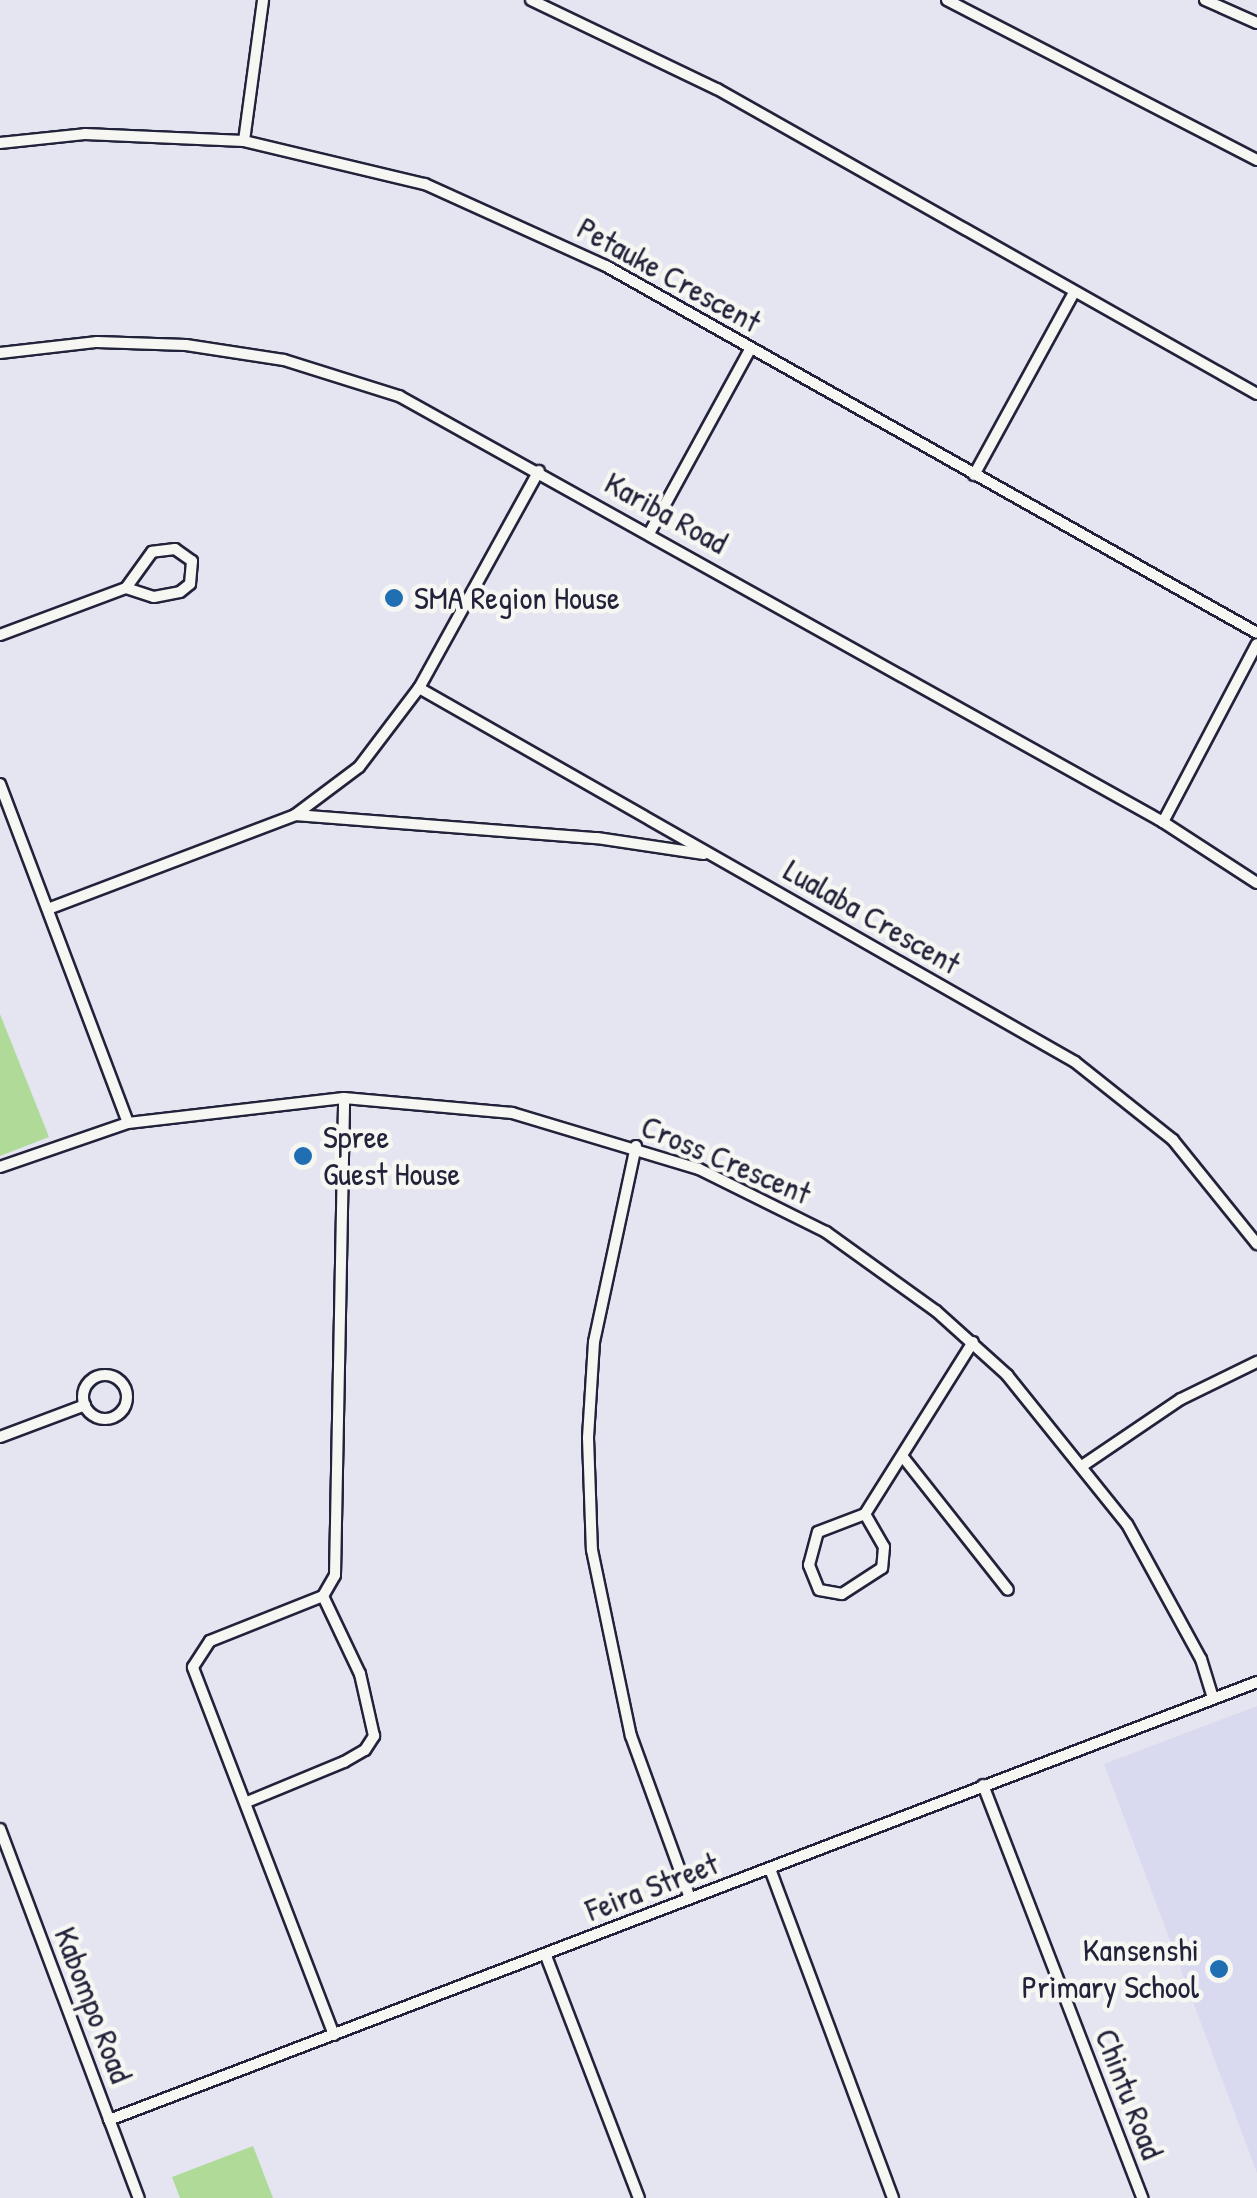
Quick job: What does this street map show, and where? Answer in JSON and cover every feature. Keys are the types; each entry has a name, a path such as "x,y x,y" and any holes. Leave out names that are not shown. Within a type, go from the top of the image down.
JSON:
{"street":[{"path":"244,141 263,0"},
{"path":"531,0 717,88 1257,394"},
{"path":"947,0 1257,160"},
{"path":"1205,0 1257,23"},
{"name":"Petauke Crescent","path":"0,143 85,134 244,141 394,174 446,192 566,245 1257,633"},
{"path":"974,475 1074,292"},
{"name":"Kariba Road","path":"0,353 116,342 284,360 398,396 650,532 1163,822 1257,884"},
{"path":"650,532 750,349"},
{"path":"48,910 295,815 371,756 419,688 540,471"},
{"path":"0,635 126,588 152,552 175,549 192,561 190,584 180,592 154,597 126,588"},
{"path":"1163,822 1257,644"},
{"name":"Lualaba Crescent","path":"419,688 1100,1080 1174,1140 1257,1244"},
{"path":"0,784 128,1123"},
{"path":"295,815 646,844 715,856"},
{"path":"646,844 656,822"},
{"path":"246,1802 344,1762 374,1736 360,1674 322,1596 339,1550 344,1098"},
{"name":"Cross Crescent","path":"0,1167 128,1123 344,1098 512,1113 636,1146 826,1232 973,1342 1085,1464 1168,1591 1212,1698"},
{"path":"636,1146 594,1342 588,1438 592,1550 631,1736 690,1898"},
{"path":"865,1514 884,1547 882,1568 842,1594 819,1590 809,1565 818,1532 865,1514 973,1342"},
{"path":"1085,1464 1181,1399 1257,1362"},
{"path":"99,1376 124,1384 126,1402 115,1416 98,1417 84,1405 85,1387 99,1376"},
{"path":"0,1436 84,1405"},
{"path":"903,1457 1008,1590"},
{"path":"322,1596 237,1626 197,1652 198,1685 334,2035"},
{"name":"Feira Street","path":"110,2120 1257,1682"},
{"name":"Chintu Road","path":"983,1785 1142,2198"},
{"name":"Kabompo Road","path":"0,1829 139,2198"},
{"path":"770,1869 893,2198"},
{"path":"546,1956 639,2198"}],"shaded area":[{"name":"Kansenshi Primary School","path":"1257,1706 1257,2173 1104,1764"}],"green space":[{"path":"0,1014 49,1137 0,1156"},
{"path":"253,2146 273,2198 180,2198 172,2177"}],"place":[{"name":"SMA Region House","path":"394,598"},
{"name":"Spree Guest House","path":"303,1156"},
{"name":"Kansenshi Primary School","path":"1219,1969"}]}
